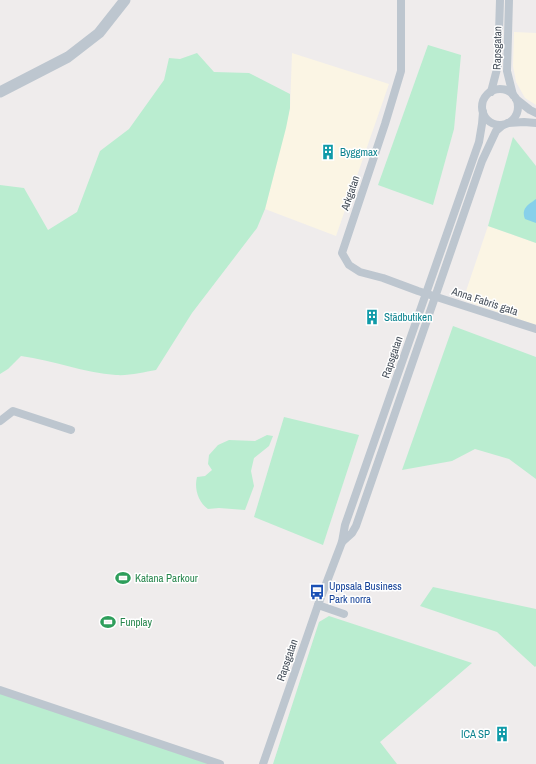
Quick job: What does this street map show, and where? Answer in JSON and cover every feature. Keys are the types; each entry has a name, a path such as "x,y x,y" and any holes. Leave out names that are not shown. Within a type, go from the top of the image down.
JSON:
{"street":[{"path":"0,92 68,57 99,33 125,0"},
{"name":"Arkgatan","path":"401,0 401,71 342,253 349,265 360,272 383,278 426,294"},
{"name":"Rapsgatan","path":"491,92 498,65 500,0"},
{"name":"Rapsgatan","path":"509,0 507,71 515,97"},
{"path":"536,113 530,110 508,91 503,90 491,92 484,100 483,112 488,121 498,125 524,122 536,123"},
{"path":"505,124 512,121 517,113 518,109 515,97"},
{"name":"Rapsgatan","path":"263,764 318,605 342,542 345,525 479,142 483,112"},
{"name":"Rapsgatan","path":"342,542 352,533 356,526 484,156 496,132 505,124"},
{"name":"Anna Fabris gata","path":"426,294 536,329"},
{"path":"0,421 13,411 71,430"},
{"path":"318,605 344,614"},
{"path":"0,690 220,764"}],"shaded area":[{"path":"514,32 536,33 536,105 525,98 516,82 513,66"},
{"path":"292,53 389,84 336,236 265,209 290,108"},
{"path":"488,226 536,243 536,325 463,300"}],"green space":[{"path":"428,45 461,55 454,129 433,205 378,185"},
{"path":"197,53 214,72 249,73 290,94 290,108 286,128 265,209 257,228 192,313 156,370 126,375 104,374 21,356 8,369 0,374 0,185 24,188 48,230 77,212 100,151 129,129 164,80 169,58 180,59"},
{"path":"513,137 536,166 536,243 488,226"},
{"path":"453,326 536,357 536,479 509,459 475,449 452,461 402,470"},
{"path":"284,417 359,435 323,545 254,517"},
{"path":"267,435 273,436 269,446 254,458 251,471 254,486 245,510 219,508 208,509 199,499 196,481 197,477 205,476 212,470 208,464 209,455 218,445 229,440 255,441"},
{"path":"433,587 536,609 536,666 535,667 497,632 420,606"},
{"path":"329,616 472,663 380,742 397,764 273,764 319,622"},
{"path":"0,690 220,764 0,764"}],"water":[{"path":"536,199 536,223 525,219 524,212 526,207"}],"place":[{"name":"Byggmax","path":"328,152"},
{"name":"Städbutiken","path":"372,317"},
{"name":"Katana Parkour","path":"123,578"},
{"name":"Uppsala Business Park norra","path":"317,592"},
{"name":"Funplay","path":"108,622"},
{"name":"ICA SP","path":"502,734"}]}
